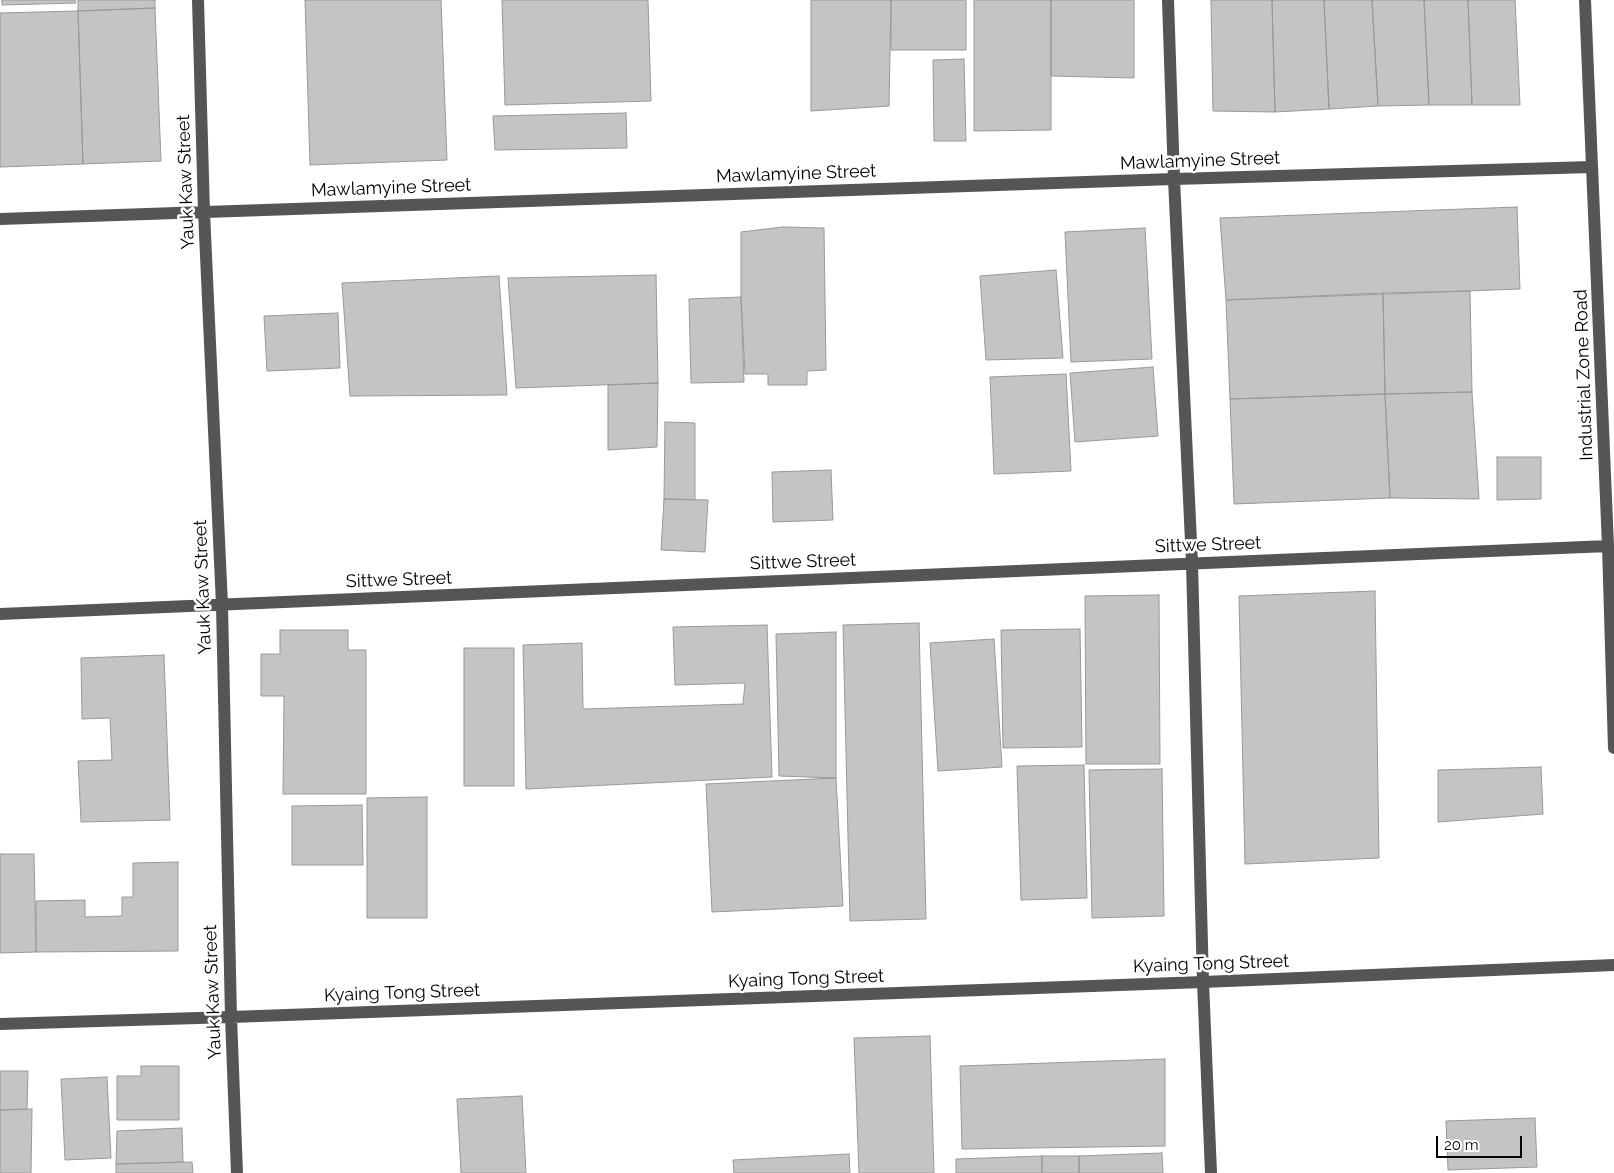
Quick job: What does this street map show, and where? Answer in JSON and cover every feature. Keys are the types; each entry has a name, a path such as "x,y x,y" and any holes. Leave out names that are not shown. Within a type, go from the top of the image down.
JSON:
{"street":[{"name":"Yauk Kaw Street","path":"198,0 204,212 222,605 231,1017 237,1173"},
{"path":"1168,0 1174,179 1192,563 1203,982 1211,1173"},
{"name":"Industrial Zone Road","path":"1585,0 1608,546 1614,748"},
{"name":"Mawlamyine Street","path":"0,219 1174,179 1592,167"},
{"name":"Sittwe Street","path":"0,614 1608,546"},
{"name":"Kyaing Tong Street","path":"0,1024 1203,982 1614,965"}],"building":[{"path":"2,0 75,0 76,3 2,5"},
{"path":"78,0 155,0 155,8 78,11"},
{"path":"305,0 441,0 447,160 310,165"},
{"path":"502,0 648,0 651,101 505,105"},
{"path":"811,0 891,0 889,106 811,111"},
{"path":"891,0 966,0 966,50 891,50"},
{"path":"974,0 1051,0 1051,130 974,131"},
{"path":"1051,0 1134,0 1134,78 1051,76"},
{"path":"1211,0 1272,0 1275,112 1213,111"},
{"path":"1272,0 1324,0 1329,109 1275,112"},
{"path":"1324,0 1372,0 1378,106 1329,109"},
{"path":"1372,0 1424,0 1429,105 1378,106"},
{"path":"1424,0 1468,0 1472,105 1429,105"},
{"path":"1468,0 1515,0 1520,105 1472,105"},
{"path":"155,8 161,161 83,164 78,11"},
{"path":"78,11 83,164 0,167 0,13"},
{"path":"964,59 966,141 934,141 933,60"},
{"path":"626,113 627,148 495,150 493,116"},
{"path":"1517,207 1520,289 1226,300 1220,218"},
{"path":"783,227 824,228 826,370 807,371 807,385 768,385 768,374 745,374 741,297 741,232"},
{"path":"1145,228 1152,359 1071,362 1065,232"},
{"path":"1056,270 1063,358 986,360 980,276"},
{"path":"656,275 658,383 516,388 508,278"},
{"path":"499,276 507,395 350,396 342,283"},
{"path":"1470,291 1472,392 1385,394 1383,293"},
{"path":"1383,293 1385,394 1230,399 1226,300"},
{"path":"741,297 744,382 691,383 689,299"},
{"path":"338,313 340,368 267,371 264,316"},
{"path":"1153,367 1158,436 1075,442 1070,373"},
{"path":"1066,374 1071,471 994,474 990,377"},
{"path":"658,383 657,447 608,450 608,385"},
{"path":"1472,392 1479,499 1390,498 1385,394"},
{"path":"1385,394 1390,498 1234,504 1230,399"},
{"path":"665,422 695,423 695,500 664,499"},
{"path":"1497,457 1541,457 1541,499 1497,500"},
{"path":"831,470 833,520 773,522 772,472"},
{"path":"664,499 708,500 705,552 661,550"},
{"path":"1375,591 1379,858 1245,864 1239,596"},
{"path":"1159,595 1160,764 1086,764 1085,596"},
{"path":"919,623 926,919 850,921 843,625"},
{"path":"767,625 772,777 526,789 523,645 582,643 583,709 743,704 745,683 675,685 673,627"},
{"path":"1080,629 1082,747 1003,748 1001,630"},
{"path":"280,630 348,630 348,650 366,650 366,794 283,794 284,696 261,696 261,654 280,654"},
{"path":"836,632 836,778 779,776 776,634"},
{"path":"994,639 1002,767 938,771 930,643"},
{"path":"464,648 514,648 514,786 464,786"},
{"path":"164,655 170,820 81,822 78,761 112,760 110,718 82,719 81,658"},
{"path":"1084,765 1087,898 1021,900 1017,766"},
{"path":"1541,767 1543,814 1438,822 1438,770"},
{"path":"1162,769 1164,916 1092,918 1089,770"},
{"path":"836,778 843,906 712,912 706,784"},
{"path":"427,797 427,918 367,918 367,798"},
{"path":"362,805 363,865 292,865 292,806"},
{"path":"0,854 34,854 36,952 0,953"},
{"path":"178,862 178,951 36,952 36,901 85,900 85,917 122,916 122,897 133,897 133,863"},
{"path":"930,1036 934,1173 859,1173 854,1038"},
{"path":"1165,1059 1165,1146 962,1149 960,1066"},
{"path":"141,1066 179,1066 179,1120 117,1120 117,1076 141,1076"},
{"path":"0,1071 28,1071 27,1109 0,1110"},
{"path":"107,1077 111,1158 65,1160 61,1079"},
{"path":"522,1096 526,1173 461,1173 457,1099"},
{"path":"32,1109 31,1173 0,1173 0,1110"},
{"path":"1535,1118 1537,1167 1448,1170 1446,1121"},
{"path":"182,1128 183,1162 116,1164 117,1131"},
{"path":"1162,1153 1163,1173 1079,1173 1079,1156"},
{"path":"849,1154 850,1173 734,1173 733,1160"},
{"path":"1042,1156 1042,1173 956,1173 956,1159"},
{"path":"1042,1156 1079,1156 1079,1173 1042,1173"},
{"path":"192,1162 193,1173 116,1173 116,1164"}]}
